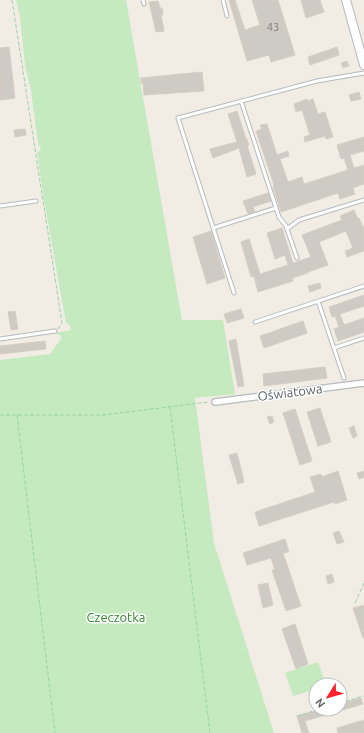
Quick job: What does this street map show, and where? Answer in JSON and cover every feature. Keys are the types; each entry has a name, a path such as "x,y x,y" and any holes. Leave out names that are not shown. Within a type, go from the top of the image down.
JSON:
{"street":[{"path":"347,0 364,65"},
{"name":"Oświatowa","path":"215,402 364,383"}],"lane":[{"path":"223,0 227,16"},
{"path":"234,293 178,119 180,117 317,81 364,73"},
{"path":"241,101 279,217 286,226 297,258"},
{"path":"287,229 298,220 364,200"},
{"path":"0,206 36,201"},
{"path":"213,228 276,208"},
{"path":"255,322 364,286"},
{"path":"318,301 344,378"},
{"path":"0,339 55,331"},
{"path":"334,348 364,338"}],"path":[{"path":"12,0 62,323 55,331"},
{"path":"0,415 103,415 215,402"},
{"path":"170,407 210,733"},
{"path":"17,415 55,733"},
{"path":"355,603 364,583"},
{"path":"348,701 364,696"},
{"path":"297,716 308,713"}],"green space":[{"name":"Czeczotka","path":"16,0 126,0 182,320 223,320 235,394 195,398 214,543 274,733 0,733 0,360 50,354 61,339 61,336 55,333 71,330 70,326 66,323 44,200 37,152 41,150 38,143 31,91 25,65 20,17"},
{"path":"318,662 323,677 308,677 308,691 293,696 285,673"}],"building":[{"path":"229,0 235,0 245,30 260,25 252,0 278,0 295,55 271,62 269,55 247,61"},
{"path":"301,0 320,0 324,12 306,18"},
{"path":"158,1 160,8 162,8 163,15 161,15 164,31 156,32 149,2"},
{"path":"9,47 15,98 0,100 0,48"},
{"path":"337,47 339,55 310,65 308,57"},
{"path":"347,61 349,66 343,68 341,63"},
{"path":"202,72 204,91 144,95 141,78"},
{"path":"359,92 361,99 351,101 349,95"},
{"path":"307,99 308,101 313,99 318,114 325,112 333,137 326,139 325,136 305,142 304,137 310,135 302,110 296,112 294,104"},
{"path":"237,111 249,145 247,145 256,174 247,177 239,148 213,158 210,149 237,142 228,114"},
{"path":"267,124 277,155 288,151 289,156 280,159 288,182 302,177 304,184 348,170 344,158 341,159 337,145 364,137 364,151 350,155 354,168 364,165 364,184 353,188 355,194 340,199 338,193 281,212 273,187 273,182 256,131 262,129 260,125"},
{"path":"25,129 26,135 15,137 14,130"},
{"path":"268,193 271,201 253,207 255,212 248,214 243,201"},
{"path":"354,210 364,227 364,251 347,257 345,251 353,248 346,231 319,242 328,265 292,278 293,281 258,292 254,276 251,277 241,242 249,239 260,274 288,265 285,255 275,259 267,233 282,228 293,263 311,257 302,235 342,220 340,216"},
{"path":"211,231 225,278 207,284 193,237"},
{"path":"320,283 321,288 310,292 308,286"},
{"path":"364,295 364,306 340,314 344,325 364,318 364,332 338,341 334,329 339,327 335,316 332,317 329,307"},
{"path":"241,309 244,318 227,323 224,314"},
{"path":"15,311 18,329 11,330 8,312"},
{"path":"303,321 307,333 264,348 260,336"},
{"path":"236,339 244,386 238,387 229,341"},
{"path":"45,341 46,349 0,354 0,346"},
{"path":"325,367 327,378 264,386 263,374"},
{"path":"320,408 331,442 318,446 307,412"},
{"path":"295,409 312,461 300,465 283,413"},
{"path":"272,416 274,422 270,424 267,417"},
{"path":"354,426 357,436 353,438 349,428"},
{"path":"237,453 244,482 238,484 229,455"},
{"path":"338,471 347,500 335,504 334,502 259,526 255,512 315,492 310,477 321,474 322,477"},
{"path":"364,471 364,477 359,479 357,473"},
{"path":"339,531 344,542 337,544 333,533"},
{"path":"285,539 289,552 283,553 301,606 286,611 272,570 275,570 271,558 247,565 243,553"},
{"path":"332,574 334,582 328,584 326,576"},
{"path":"268,583 273,605 263,608 258,585"},
{"path":"364,605 364,638 363,638 353,608"},
{"path":"295,624 308,664 296,669 282,629"},
{"path":"361,698 363,704 348,708 348,702"},
{"path":"308,713 308,717 319,717 305,721 309,733 302,733 297,716"},
{"path":"364,720 364,733 338,733 337,728"}]}
